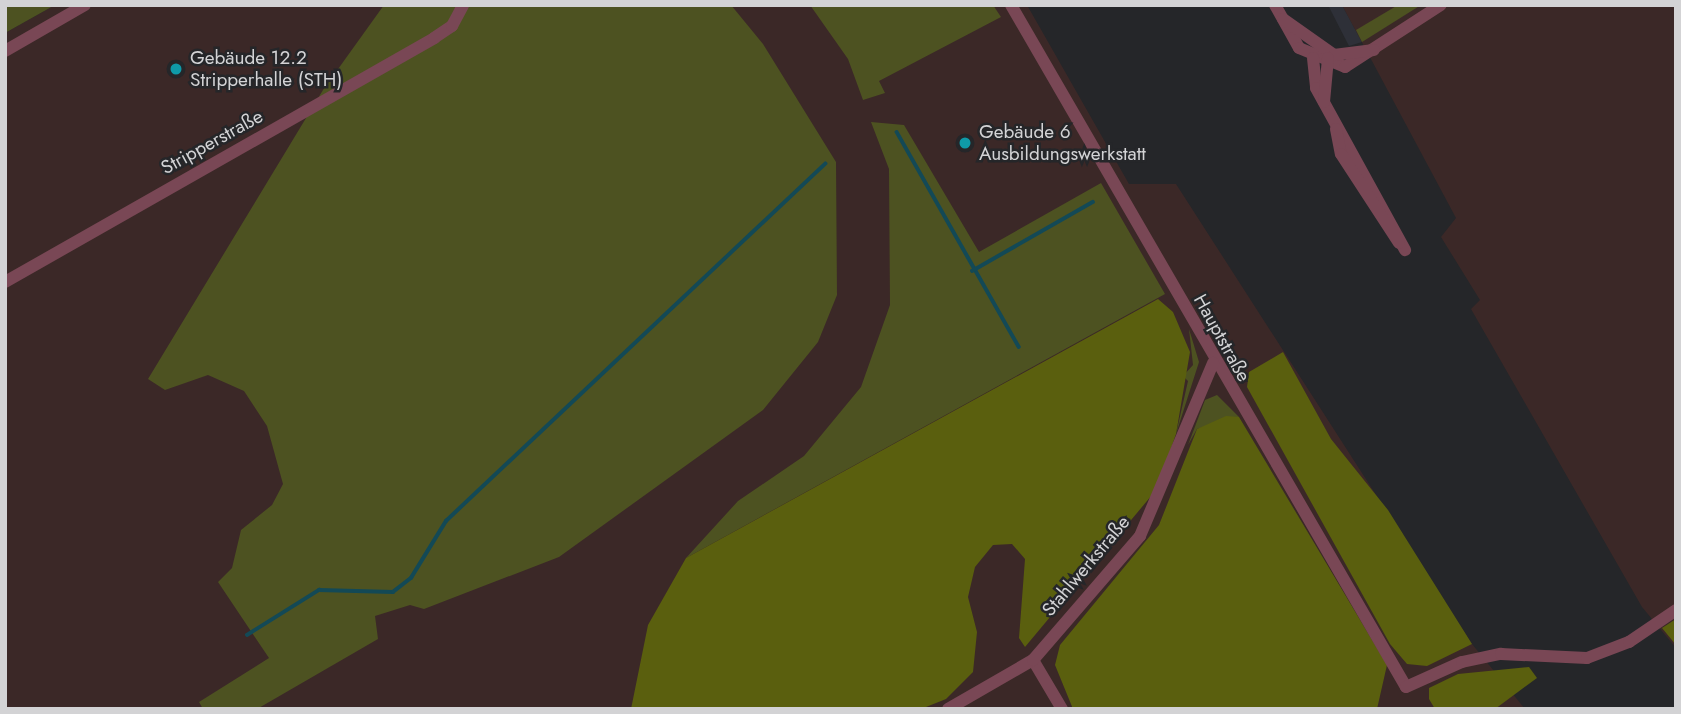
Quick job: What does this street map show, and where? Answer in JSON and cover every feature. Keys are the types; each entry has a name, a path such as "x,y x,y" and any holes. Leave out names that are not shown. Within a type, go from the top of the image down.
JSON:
{"street":[{"path":"5,51 85,5"},
{"name":"Stripperstraße","path":"5,282 434,38 452,26 463,5"},
{"name":"Hauptstraße","path":"1011,5 1213,363 1406,687 1462,662 1501,654 1562,661 1629,642 1676,610"},
{"path":"1275,5 1286,32 1313,58 1331,65 1355,65 1441,5"},
{"path":"1282,19 1325,51 1349,56 1377,49"},
{"path":"1324,102 1331,65 1325,51"},
{"path":"1313,58 1324,102 1335,125 1341,154 1380,222 1405,250"},
{"name":"Stahlwerkstraße","path":"948,709 1033,660 1140,536 1213,363"},
{"path":"1033,660 1062,709"}],"shaded area":[{"path":"55,5 1027,5 1129,184 1176,184 1472,644 1525,709 5,709 5,33"},
{"path":"1328,5 1342,5 1362,42 1349,46"},
{"path":"1342,5 1676,5 1676,648 1642,607 1471,309 1480,300 1441,237 1456,218"},
{"path":"1158,299 1173,312 1190,352 1176,434 1157,489 1025,647 1019,638 1025,559 1012,544 993,545 975,567 968,597 977,632 973,672 946,699 921,709 631,709 648,625 686,558"},
{"path":"1283,352 1331,439 1388,510 1472,644 1427,666 1407,664 1390,644 1247,387 1249,372"},
{"path":"1226,416 1239,417 1387,665 1377,709 1073,709 1055,665 1060,645 1159,525 1197,429"},
{"path":"1676,619 1676,645 1662,628"},
{"path":"1529,667 1537,678 1495,709 1435,709 1429,699 1429,688 1458,674"}],"green space":[{"path":"5,5 55,5 5,33"},
{"path":"384,5 731,5 763,44 836,162 837,295 818,342 763,410 559,557 424,609 410,605 375,616 378,639 257,709 203,709 199,702 269,658 218,582 232,568 241,530 272,505 283,484 267,426 244,391 208,375 165,390 148,379 323,90"},
{"path":"810,5 993,5 1001,17 879,81 885,93 863,100 848,59"},
{"path":"1398,5 1421,5 1362,42 1356,30"},
{"path":"871,122 904,125 979,252 1101,183 1165,294 686,558 738,501 804,456 861,387 890,305 889,169"},
{"path":"1189,329 1199,362 1176,434 1188,381 1183,376 1193,365"},
{"path":"1217,395 1239,417 1197,429 1188,445 1205,400"}],"waterway":[{"path":"897,132 1019,347"},
{"path":"247,635 319,590 393,592 411,578 446,521 825,164"},
{"path":"972,271 1093,202"}],"place":[{"name":"Gebäude 12.2 Stripperhalle (STH)","path":"176,69"},
{"name":"Gebäude 6 Ausbildungswerkstatt","path":"965,143"}]}
